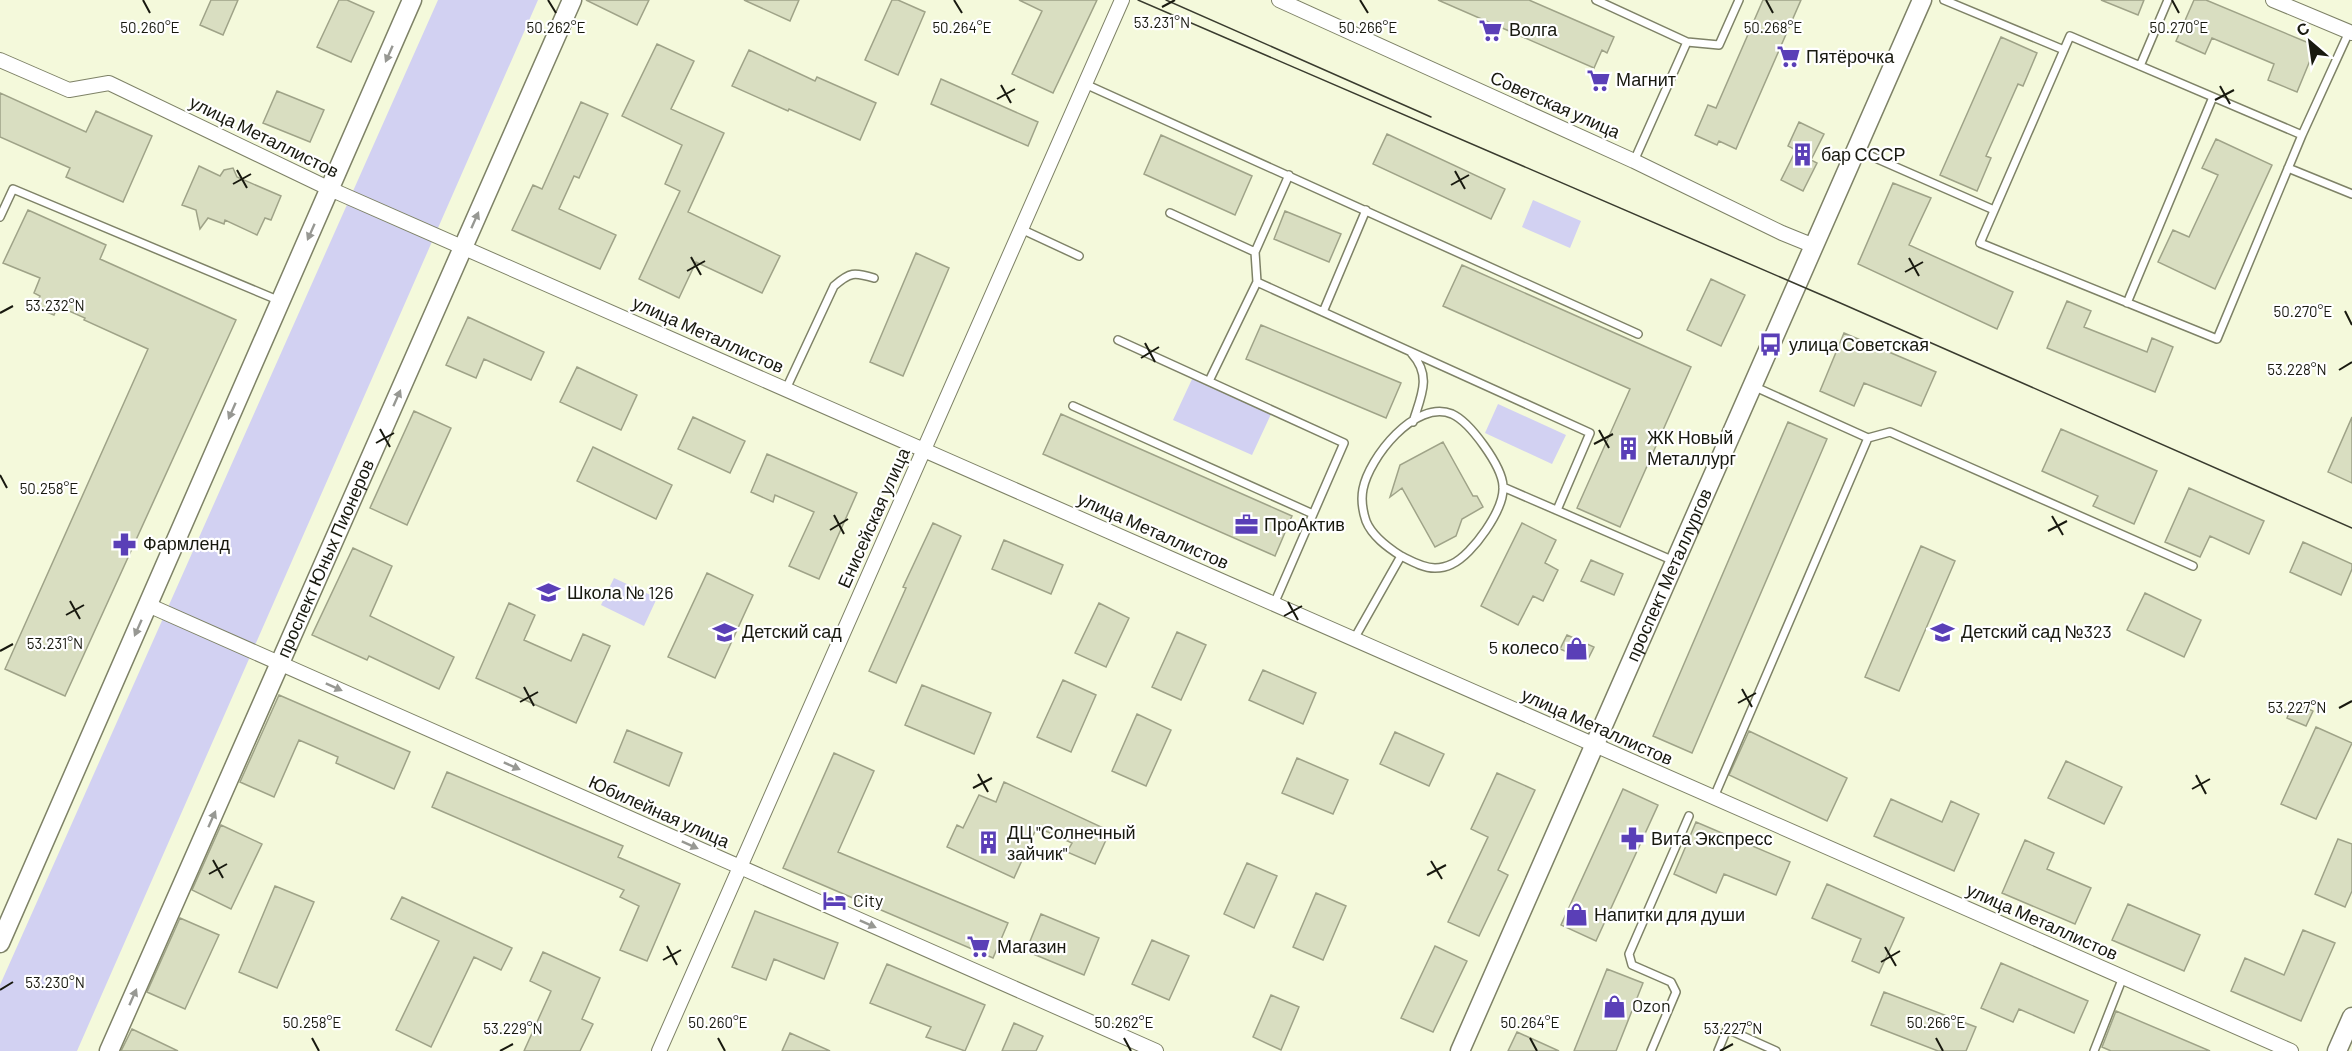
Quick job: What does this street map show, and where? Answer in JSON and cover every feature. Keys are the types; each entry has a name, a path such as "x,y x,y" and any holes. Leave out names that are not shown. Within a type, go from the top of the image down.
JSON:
{"street":[{"path":"0,943 412,0"},
{"name":"проспект Юных Пионеров","path":"109,1051 572,0"},
{"name":"Енисейская улица","path":"659,1051 1122,0"},
{"name":"Советская улица","path":"1278,0 1634,161 1782,233 1814,246"},
{"name":"проспект Металлургов","path":"1460,1051 1923,0"},
{"path":"2273,0 2351,31"},
{"name":"улица Металлистов","path":"0,60 69,90 109,83 330,189 2291,1051"},
{"name":"Юбилейная улица","path":"148,605 1156,1051"},
{"path":"2337,1051 2352,1017"}],"lane":[{"path":"1596,0 1687,42 1719,45 1739,0"},
{"path":"1944,0 2064,50"},
{"path":"2140,66 2168,0"},
{"path":"2302,135 2070,36 1980,243 2217,339 2302,135 2351,31"},
{"path":"1634,161 1687,42"},
{"path":"1085,84 1638,334"},
{"path":"2127,303 2213,97"},
{"path":"1857,150 1994,210"},
{"path":"2288,168 2352,194"},
{"path":"1209,381 1257,282 1255,252 1289,175"},
{"path":"0,217 13,189 280,301"},
{"path":"1323,312 1366,210"},
{"path":"1170,213 1255,252"},
{"path":"1021,229 1079,256"},
{"path":"786,390 834,286 844,277 856,272 874,278"},
{"path":"1257,282 1590,433 1557,510"},
{"path":"1118,340 1344,443 1274,604"},
{"path":"1408,351 1418,361 1424,372 1422,391 1413,422"},
{"path":"1753,387 1868,438 1890,432 2193,566"},
{"path":"1073,406 1313,514"},
{"path":"1438,411 1458,417 1476,434 1494,463 1503,486 1495,515 1483,534 1467,553 1452,565 1433,568 1401,556 1382,543 1366,522 1362,492 1368,474 1380,452 1398,433 1413,422 1438,411"},
{"path":"1713,797 1868,438"},
{"path":"1503,486 1676,561"},
{"path":"1354,639 1401,556"},
{"path":"1651,1051 1676,992 1671,982 1632,965 1629,954 1689,816"},
{"path":"2094,1051 2123,977"},
{"path":"1718,1051 1727,1029 1776,1051"}],"shaded area":[{"path":"438,0 538,0 77,1051 0,1051 0,985"},
{"path":"1533,200 1581,221 1570,248 1522,227"},
{"path":"1193,377 1272,412 1252,455 1173,420"},
{"path":"1498,404 1566,435 1552,464 1485,433"},
{"path":"614,578 657,598 644,626 601,605"}],"building":[{"path":"211,0 238,0 223,35 200,25"},
{"path":"339,0 347,0 374,12 351,62 317,47"},
{"path":"586,0 649,0 637,25"},
{"path":"744,0 799,0 790,21"},
{"path":"892,0 898,0 925,12 898,75 865,60"},
{"path":"1019,0 1097,0 1053,93 1012,74 1042,11"},
{"path":"1438,0 1529,0 1614,37 1607,53 1602,50 1594,68"},
{"path":"1763,0 1801,0 1736,149 1719,141 1717,145 1695,135 1708,105 1716,108"},
{"path":"2101,0 2144,0 2138,15"},
{"path":"2194,0 2206,0 2316,46 2297,92 2268,80 2274,64 2212,38 2205,54 2176,41"},
{"path":"2001,37 2037,53 2023,86 2018,84 1986,156 1991,158 1977,191 1940,175"},
{"path":"657,44 694,61 671,109 724,133 688,212 780,256 762,293 696,262 679,298 639,279 680,191 665,184 682,145 622,116"},
{"path":"749,50 815,81 817,77 876,103 860,140 732,86"},
{"path":"941,79 1038,122 1028,146 931,104"},
{"path":"277,91 324,110 310,142 263,123"},
{"path":"0,93 86,132 96,111 152,136 123,202 66,177 70,168 0,137"},
{"path":"581,102 608,114 579,178 574,176 559,209 616,235 600,269 512,230 533,185 542,189"},
{"name":"бар СССР","path":"1799,122 1824,134 1811,160 1817,163 1803,191 1781,180 1796,150 1788,146"},
{"path":"1387,134 1505,189 1491,219 1373,164"},
{"path":"1161,135 1252,176 1235,215 1144,174"},
{"path":"2216,139 2272,165 2215,289 2158,262 2173,230 2189,237 2218,175 2202,168"},
{"path":"199,166 220,176 224,170 233,168 237,177 281,196 271,220 265,218 257,235 225,220 224,224 208,218 200,229 196,210 182,205"},
{"path":"1893,183 1931,198 1909,245 2013,292 1997,329 1858,264"},
{"path":"28,210 106,245 100,259 236,320 65,696 5,669 148,349 58,306 54,315 35,307 40,296 34,293 40,278 3,263"},
{"path":"1285,211 1341,234 1329,262 1274,239"},
{"path":"916,253 949,268 903,376 870,362"},
{"path":"1462,265 1691,367 1620,527 1577,508 1630,389 1443,306"},
{"path":"1711,279 1745,295 1721,346 1687,330"},
{"path":"2067,301 2091,311 2084,327 2147,352 2152,338 2173,347 2155,392 2047,348"},
{"path":"468,317 544,352 531,380 484,359 476,378 446,365"},
{"path":"1261,325 1401,383 1386,418 1246,359"},
{"path":"1844,333 1936,372 1921,406 1864,383 1854,406 1820,391"},
{"path":"577,367 637,395 621,430 560,402"},
{"path":"414,411 451,428 407,525 370,508"},
{"path":"1061,414 1292,516 1275,556 1043,454"},
{"path":"693,417 745,441 730,473 678,449"},
{"path":"2352,417 2352,483 2328,472"},
{"path":"1788,422 1827,439 1692,753 1653,736"},
{"path":"2061,429 2157,471 2134,524 2093,506 2098,496 2042,471"},
{"path":"1443,442 1473,496 1477,496 1483,507 1462,519 1456,536 1435,547 1402,488 1390,497 1400,465"},
{"path":"593,447 672,485 656,519 577,481"},
{"path":"767,454 857,493 819,579 789,566 814,512 775,495 773,502 751,492"},
{"path":"2189,488 2264,521 2249,554 2210,536 2200,557 2165,542"},
{"path":"933,523 961,536 896,683 869,671 906,588 903,587"},
{"path":"1522,523 1556,540 1545,563 1558,570 1543,601 1533,596 1518,625 1481,606"},
{"path":"1004,540 1063,565 1051,594 992,569"},
{"path":"2303,542 2352,564 2341,595 2290,572"},
{"path":"1921,546 1955,561 1899,691 1865,677"},
{"path":"353,548 392,566 370,616 454,657 439,689 369,656 367,660 312,635"},
{"path":"1591,560 1623,574 1614,595 1581,581"},
{"path":"707,573 753,595 715,678 668,657"},
{"path":"2145,593 2201,620 2184,657 2127,630"},
{"path":"509,603 535,615 524,640 571,661 583,634 610,646 576,723 476,678"},
{"path":"1099,603 1129,618 1106,667 1075,653"},
{"path":"1177,632 1206,645 1181,700 1152,687"},
{"name":"5 колесо","path":"1567,635 1594,647 1587,661 1560,649"},
{"path":"1263,670 1316,693 1303,724 1249,700"},
{"path":"1063,680 1096,695 1071,752 1037,737"},
{"path":"922,685 991,713 974,754 905,725"},
{"path":"279,695 410,752 394,789 336,763 338,757 299,740 274,797 240,782"},
{"path":"2294,702 2313,711 2306,726 2287,718"},
{"path":"1137,714 1171,730 1146,786 1112,771"},
{"path":"2316,727 2352,743 2316,819 2281,804"},
{"path":"627,730 682,753 669,786 614,762"},
{"path":"1749,731 1847,778 1827,821 1729,775"},
{"path":"1395,732 1444,754 1429,786 1380,764"},
{"path":"834,753 874,771 838,852 1008,923 993,958 783,868"},
{"path":"1297,758 1348,780 1333,814 1282,793"},
{"path":"2066,761 2122,787 2104,824 2048,798"},
{"path":"447,772 623,846 618,857 680,884 647,961 620,950 639,906 620,897 624,890 432,807"},
{"path":"1497,773 1535,790 1498,870 1508,875 1479,936 1448,922 1488,837 1471,829"},
{"path":"1004,782 1110,831 1095,864 1067,852 1072,843 1037,827 1014,878 947,847 957,825 963,828 979,795 996,802"},
{"path":"1623,789 1658,805 1596,941 1561,925"},
{"path":"1891,799 1942,822 1951,801 1979,814 1954,871 1874,836"},
{"path":"1696,822 1790,862 1776,895 1724,874 1716,893 1674,874"},
{"path":"221,825 262,844 231,909 192,890"},
{"path":"2338,839 2352,844 2352,891 2345,907 2315,894"},
{"path":"2025,840 2054,853 2047,869 2091,888 2075,924 2002,893"},
{"path":"1247,863 1277,876 1254,928 1224,914"},
{"path":"1827,884 1904,918 1879,973 1852,961 1861,939 1812,918"},
{"path":"275,886 314,902 277,988 239,972"},
{"path":"1316,893 1346,906 1323,960 1293,947"},
{"path":"402,897 512,948 501,970 474,957 431,1047 396,1030 439,941 391,919"},
{"path":"2128,904 2200,935 2184,971 2112,940"},
{"path":"755,911 838,943 824,979 774,959 766,980 732,967"},
{"path":"1041,914 1099,938 1084,975 1026,951"},
{"path":"180,918 219,935 185,1009 147,992"},
{"path":"2303,930 2335,943 2301,1021 2231,991 2245,958 2284,975"},
{"path":"1152,940 1189,956 1169,1000 1132,984"},
{"path":"1435,946 1467,961 1433,1032 1401,1018"},
{"path":"543,952 600,978 582,1019 593,1024 580,1051 524,1051 551,991 530,981"},
{"path":"2001,963 2088,1001 2074,1033 2019,1009 2013,1022 1981,1008"},
{"path":"887,964 985,1005 965,1051 926,1037 931,1027 870,1003"},
{"path":"1607,969 1643,983 1616,1051 1574,1051"},
{"path":"1884,992 1976,1027 1966,1051 1938,1051 1871,1025"},
{"path":"1271,995 1299,1007 1281,1050 1253,1037"},
{"path":"2116,1011 2210,1051 2111,1051 2102,1047"},
{"path":"1014,1023 1043,1036 1036,1051 1002,1051"},
{"path":"132,1029 178,1051 121,1051"},
{"path":"1517,1032 1559,1051 1508,1051"},
{"path":"790,1033 830,1051 782,1051"}],"tram line":[{"path":"1138,0 1838,302 2352,528"},
{"path":"1166,0 1431,117"}],"place":[{"name":"Волга","path":"1491,30"},
{"name":"Пятёрочка","path":"1788,57"},
{"name":"Магнит","path":"1598,80"},
{"name":"бар СССР","path":"1803,155"},
{"name":"улица Советская","path":"1771,345"},
{"name":"ЖК Новый Металлург","path":"1629,448"},
{"name":"ПроАктив","path":"1246,525"},
{"name":"Фармленд","path":"125,544"},
{"name":"Школа № 126","path":"549,593"},
{"name":"Детский сад","path":"724,632"},
{"name":"Детский сад №323","path":"1943,632"},
{"name":"5 колесо","path":"1577,648"},
{"name":"Вита Экспресс","path":"1633,839"},
{"name":"ДЦ \"Солнечный зайчик\"","path":"989,843"},
{"name":"City","path":"835,901"},
{"name":"Напитки для души","path":"1576,915"},
{"name":"Магазин","path":"979,947"},
{"name":"Ozon","path":"1614,1006"}]}
